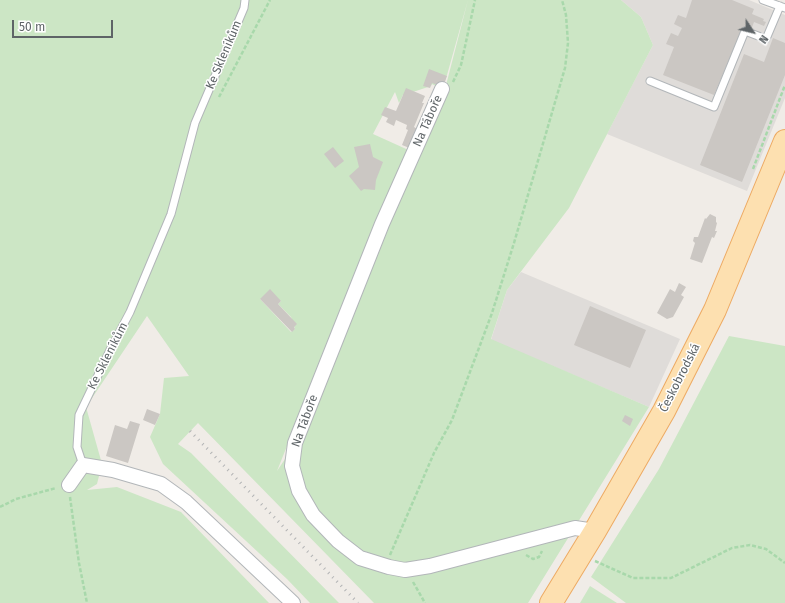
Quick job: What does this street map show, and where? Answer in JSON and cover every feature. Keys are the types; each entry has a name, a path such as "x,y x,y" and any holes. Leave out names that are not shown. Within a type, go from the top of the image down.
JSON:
{"main road":[{"name":"Českobrodská","path":"551,603 595,531 664,411 715,310 785,141"}],"street":[{"name":"Na Táboře","path":"442,88 382,224 295,443 292,466 299,491 313,514 338,541 360,558 389,567 405,570 430,566 574,528 595,531"},
{"path":"69,485 84,465 113,470 161,484 186,502 293,603"}],"lane":[{"path":"650,81 714,107 745,31 766,39 782,7 763,0"},
{"name":"Ke Skleníkům","path":"84,465 77,447 79,415 130,312 171,214 196,123 244,4"}],"path":[{"path":"246,44 270,0"},
{"path":"442,88 454,81 461,65 475,0"},
{"path":"389,567 388,559 434,453 452,420 499,292 514,243 565,68 568,43 566,15 562,0"},
{"path":"753,169 785,85"},
{"path":"0,507 16,499 69,485 79,563 87,603"},
{"path":"580,554 633,578 671,578 732,548 750,545 766,549 785,563"},
{"path":"405,570 425,603"}],"shaded area":[{"path":"621,0 749,0 785,15 785,98 747,191 607,134 653,45 641,17"},
{"path":"521,272 680,339 649,407 491,340 507,290"}],"green space":[{"path":"0,0 468,0 621,0 641,17 653,45 569,208 507,290 491,339 649,407 528,603 374,603 198,423 178,444 191,453 339,603 310,603 287,579 163,464 150,437 160,414 164,378 189,376 147,316 86,407 102,464 97,484 87,490 117,487 181,512 269,603 0,603","holes":["468,0 444,93 287,456 277,471 361,261 415,153 373,134 395,92 399,103 403,95 410,98 413,92 431,86 432,84 442,89","260,299 281,301 278,304 291,317 295,329 291,332"]},
{"path":"729,336 785,346 785,603 626,603 591,577 659,469"},
{"path":"590,586 617,603 580,603"}],"building":[{"path":"692,0 732,0 754,9 752,14 764,19 763,21 766,22 764,26 754,22 751,30 743,27 714,95 663,75 674,47 666,44 671,33 678,36 682,28 674,24 678,15 686,18"},
{"path":"773,38 785,43 785,75 742,182 700,165 744,54 764,62"},
{"path":"429,69 447,76 443,87 432,83 430,88 423,86"},
{"path":"406,88 425,96 422,103 424,103 414,127 419,130 412,149 402,145 408,130 406,129 407,125 396,120 394,126 386,122 388,118 381,115 385,107 396,111"},
{"path":"370,144 373,157 383,162 376,180 375,190 364,189 361,191 349,176 359,167 354,147"},
{"path":"333,147 344,161 335,168 324,154"},
{"path":"710,214 716,217 717,223 715,231 717,231 714,238 712,237 702,263 690,259 695,243 693,241 694,237 698,237 705,218 706,219"},
{"path":"679,283 686,287 681,295 684,297 673,317 667,319 657,313 670,289 675,292"},
{"path":"270,289 281,301 278,304 297,324 292,332 260,299"},
{"path":"590,306 646,330 630,368 574,345"},
{"path":"147,409 160,414 155,425 143,420"},
{"path":"625,415 633,419 630,426 622,421"},
{"path":"130,421 140,424 128,463 106,456 115,425 127,429"}],"railway":[{"path":"190,431 358,603"}]}
